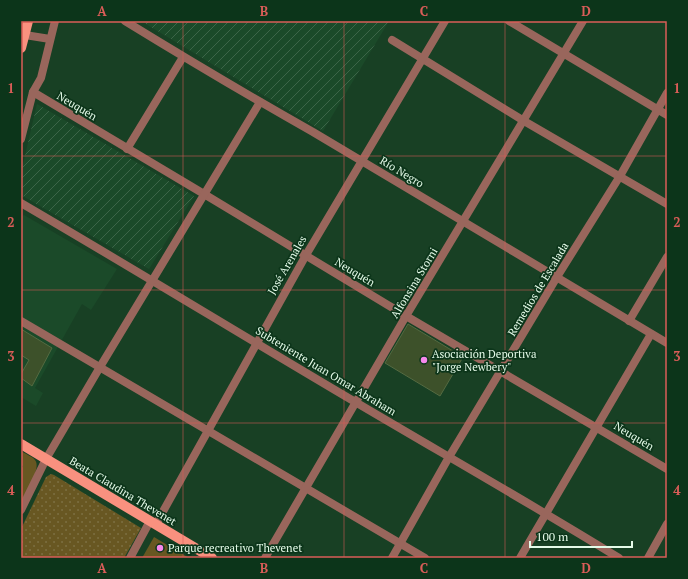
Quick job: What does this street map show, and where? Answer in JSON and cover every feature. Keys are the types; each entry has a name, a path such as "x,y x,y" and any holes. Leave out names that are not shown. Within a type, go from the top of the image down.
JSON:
{"main road":[{"path":"21,48 28,21"},
{"name":"Beata Claudina Thevenet","path":"21,444 212,558"}],"street":[{"path":"21,138 33,92 40,78 55,21"},
{"name":"Río Negro","path":"125,21 183,57 312,132 667,344"},
{"name":"José Arenales","path":"130,558 208,432 306,255 445,21"},
{"path":"509,21 667,115"},
{"name":"Alfonsina Storni","path":"265,558 406,316 583,21"},
{"path":"24,34 50,39"},
{"path":"392,40 423,57 524,120 667,204"},
{"path":"127,149 183,57"},
{"name":"Neuquén","path":"33,92 406,316 667,469"},
{"name":"Remedios de Escalada","path":"392,558 449,458 620,176 667,93"},
{"path":"21,510 46,459 260,102"},
{"name":"Subteniente Juan Omar Abraham","path":"21,203 619,558"},
{"path":"629,322 667,257"},
{"path":"21,321 425,558"},
{"path":"520,558 651,334"},
{"path":"648,558 667,524"}],"shaded area":[{"path":"141,21 389,21 323,131"},
{"path":"37,104 194,196 149,269 21,195 21,173"},
{"path":"24,215 117,269 91,310 82,304 35,388 43,393 36,406 21,397 21,217"},
{"path":"21,451 34,459 37,464 35,474 21,502 21,470 23,466 21,465"},
{"path":"51,474 141,528 124,558 21,558 21,529 46,477"},
{"name":"Parque recreativo Thevenet","path":"154,537 189,558 142,558"}],"building":[{"name":"Asociación Deportiva \"Jorge Newbery\"","path":"408,324 463,357 440,396 385,363"},
{"path":"21,329 52,348 32,386 21,378 21,374 29,360 21,355"}],"place":[{"name":"Asociación Deportiva \"Jorge Newbery\"","path":"424,360"},
{"name":"Parque recreativo Thevenet","path":"160,548"}]}
